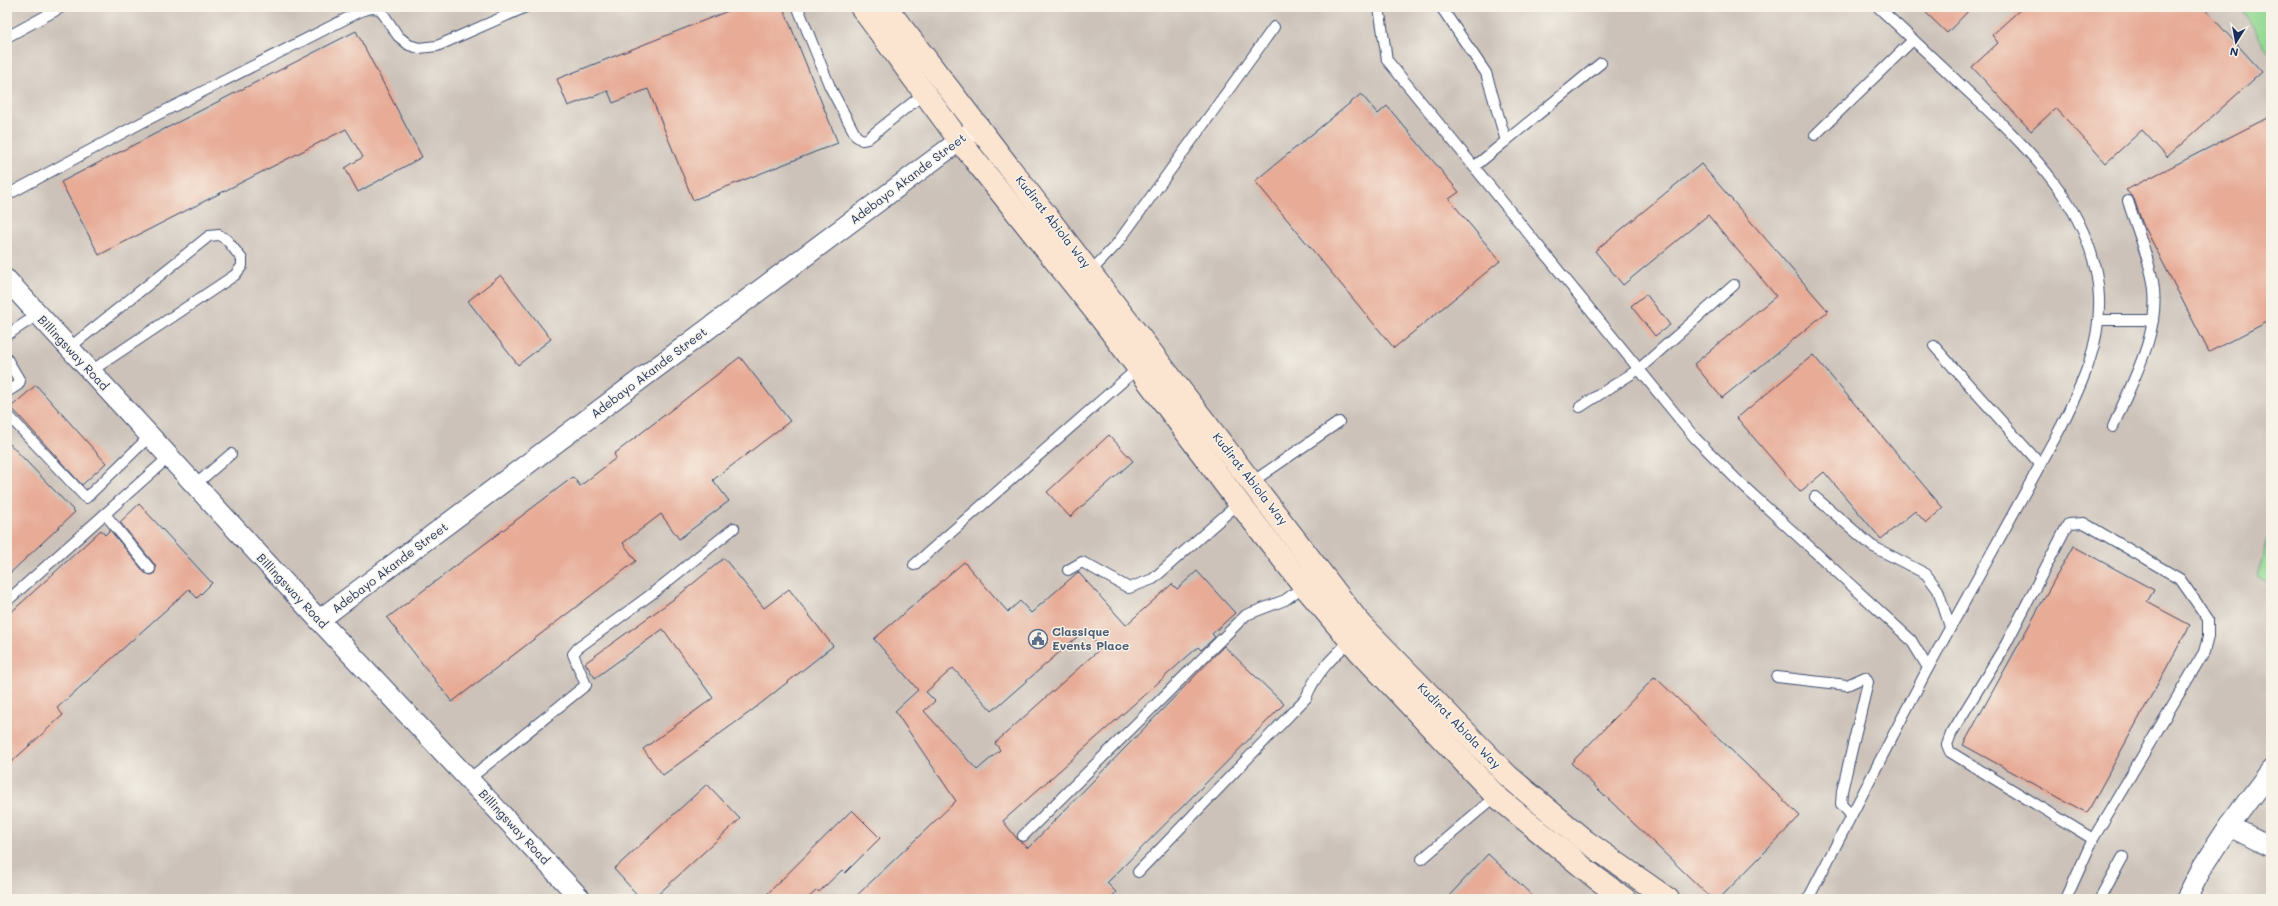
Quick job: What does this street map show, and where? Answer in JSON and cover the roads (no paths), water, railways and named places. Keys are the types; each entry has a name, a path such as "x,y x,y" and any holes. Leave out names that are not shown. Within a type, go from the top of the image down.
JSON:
{"main road":[{"name":"Kudirat Abiola Way","path":"861,7 926,92 959,140 1138,368 1239,503 1304,586 1350,641 1425,723 1496,796 1596,878 1625,899"},
{"name":"Kudirat Abiola Way","path":"886,7 1091,271 1358,621 1508,776 1584,840 1668,899"}],"street":[{"name":"Adebayo Akande Street","path":"320,620 979,126"},
{"name":"Billingsway Road","path":"7,280 37,315 91,371 320,620 581,899"},
{"path":"2186,899 2202,866 2229,826 2271,770"},
{"path":"2229,826 2271,847"}],"lane":[{"path":"7,37 62,7"},
{"path":"7,195 142,123 361,11 372,8 380,9 398,36 409,45 419,48 437,46 526,7"},
{"path":"1379,7 1387,60 1695,438 1741,484 1911,640 1928,668"},
{"path":"1441,7 1486,73 1506,141"},
{"path":"1808,899 1928,668 2080,388 2093,353 2098,320 2099,298 2095,264 2083,229 2060,191 2017,138 1878,7"},
{"path":"798,8 830,87 856,136 862,140 867,139 926,92"},
{"path":"1091,271 1116,245 1274,27"},
{"path":"1816,135 1913,40"},
{"path":"1474,167 1601,63"},
{"path":"2113,427 2149,340 2153,320 2153,282 2128,201"},
{"path":"69,348 209,236 219,235 227,240 242,260 242,266 235,275 91,371"},
{"path":"1580,407 1639,369 1734,285"},
{"path":"7,335 37,315"},
{"path":"2098,320 2153,320"},
{"path":"1934,346 2040,464"},
{"path":"7,359 20,381 18,385 7,392"},
{"path":"914,565 1138,368"},
{"path":"7,414 86,498 150,436"},
{"path":"1252,482 1339,422"},
{"path":"195,485 231,454"},
{"path":"7,601 169,457"},
{"path":"1815,497 1872,546 1926,574 1938,590 1950,627"},
{"path":"1068,570 1082,562 1129,588 1153,579 1239,503"},
{"path":"105,514 150,569"},
{"path":"2066,899 2093,839 2204,652 2208,638 2208,619 2180,579 2084,523 2068,524 2064,529 2006,644 1949,738 1947,745 1950,752 2093,839"},
{"path":"469,779 586,685 572,654 578,648 653,593 734,528"},
{"path":"1023,836 1246,615 1285,600 1304,586"},
{"path":"1138,872 1306,698 1312,682 1350,641"},
{"path":"1777,677 1847,685 1861,677 1865,677 1868,682 1842,790 1841,804 1851,815"},
{"path":"1422,859 1496,796"},
{"path":"2100,899 2123,857"}],"place":[{"name":"Classique Events Place","path":"1038,639"}]}
